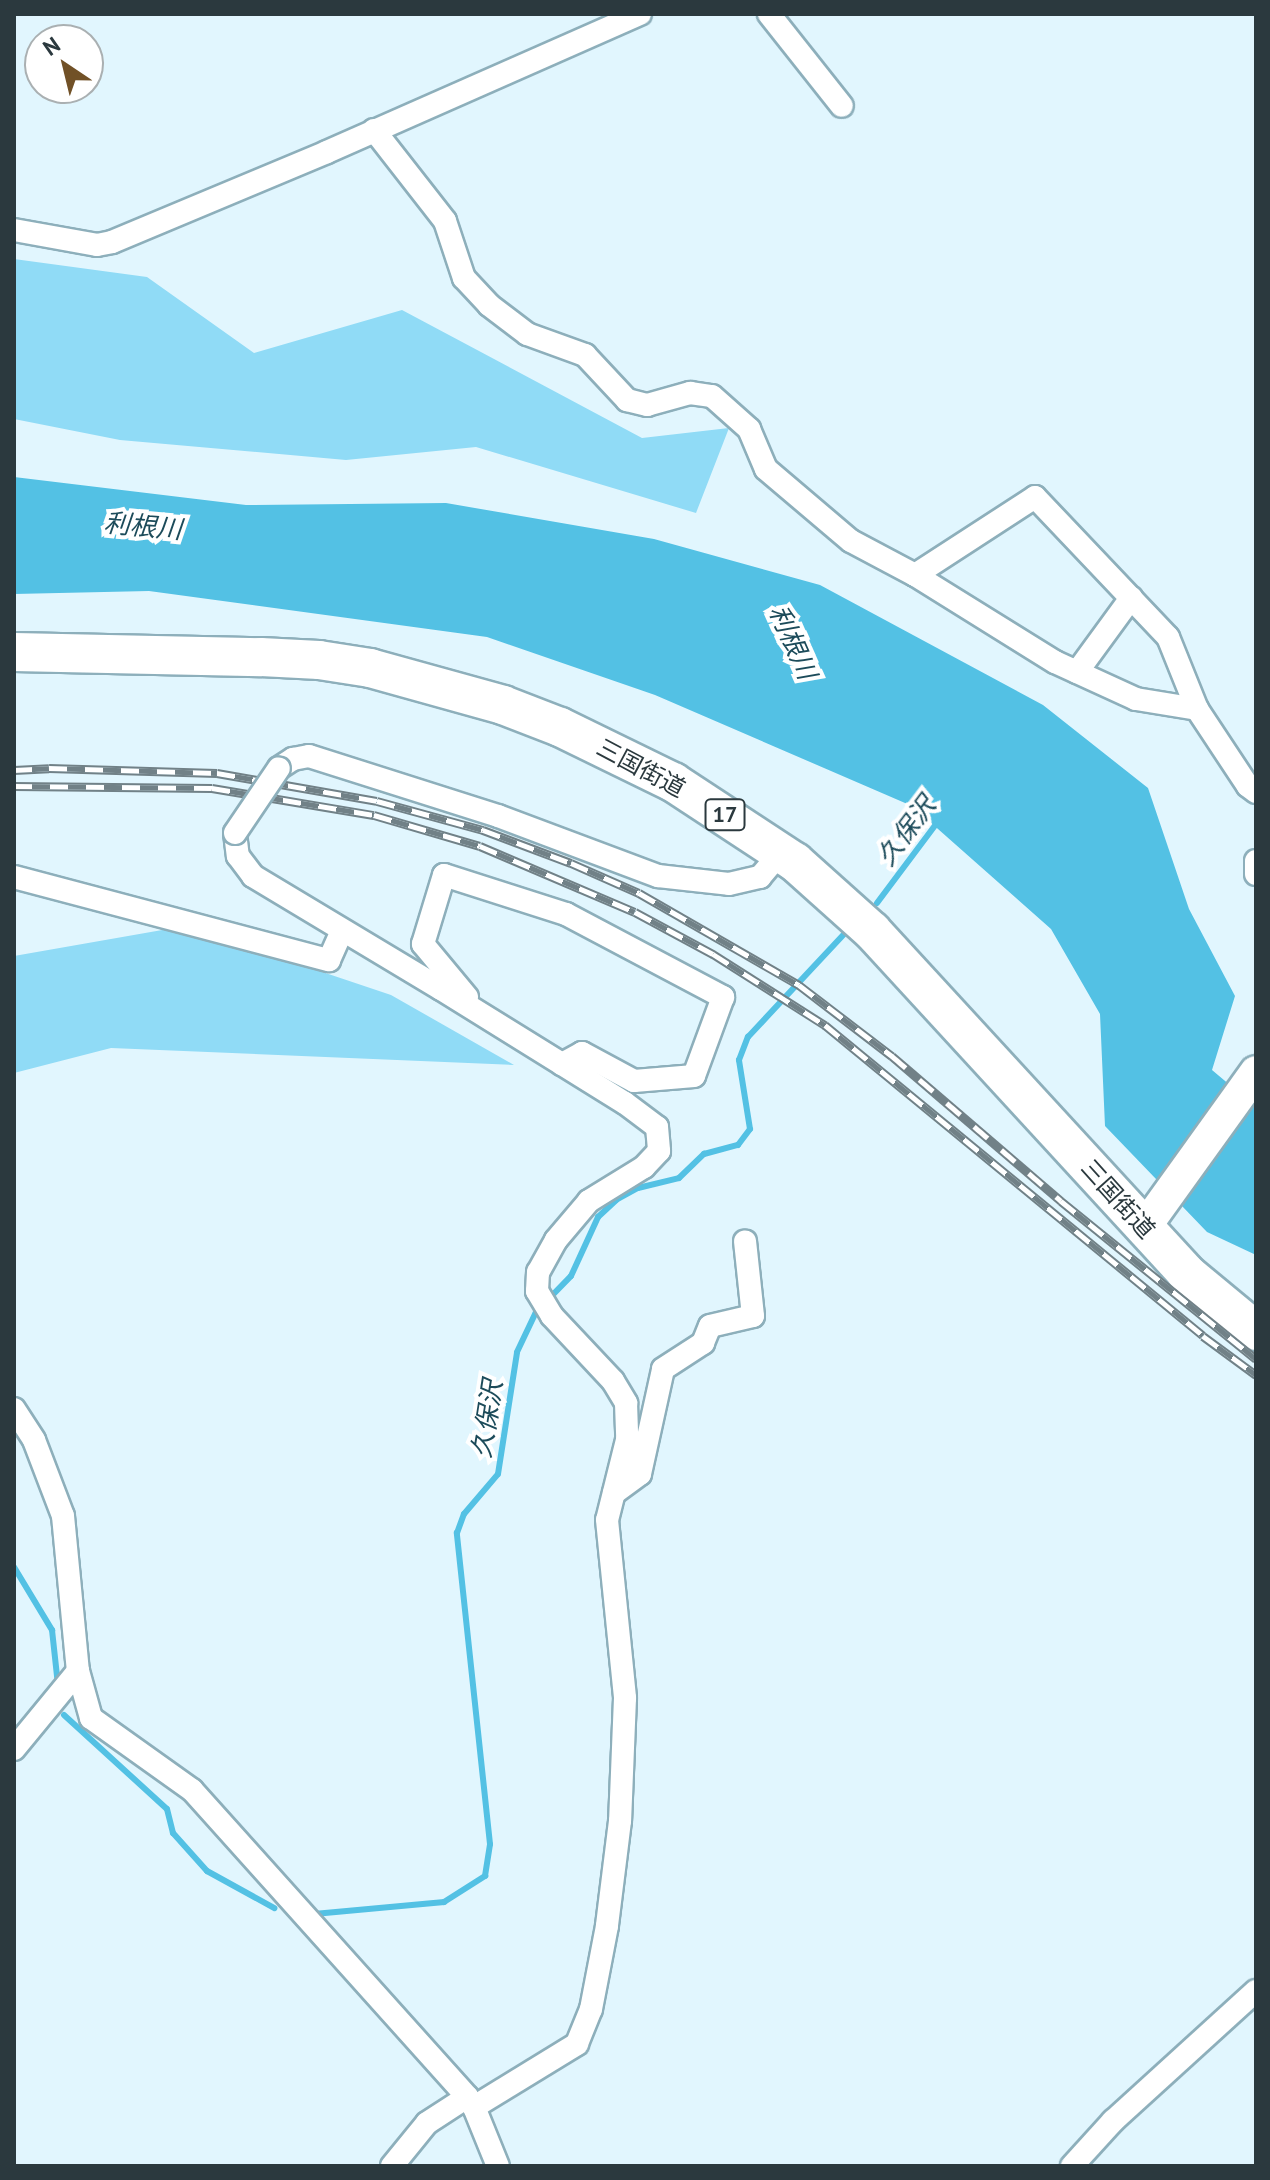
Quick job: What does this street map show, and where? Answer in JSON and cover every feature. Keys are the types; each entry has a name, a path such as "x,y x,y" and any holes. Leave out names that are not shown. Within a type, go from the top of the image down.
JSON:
{"highway":[{"name":"三国街道","path":"14,652 174,653 319,660 438,685 560,727 632,760 781,852 872,931 1152,1217 1186,1273 1256,1331"}],"main road":[{"path":"1152,1217 1251,1077"}],"street":[{"path":"14,230 97,245 112,242 640,14"},
{"path":"769,14 842,106"},
{"path":"374,130 445,221 464,278 489,305 527,334 585,355 627,400 647,405 690,393 712,396 749,429 766,469 851,541 915,575 1077,672 1136,699 1197,709"},
{"path":"915,575 1035,497 1168,637 1197,709 1256,792"},
{"path":"1077,672 1131,598"},
{"path":"392,2166 427,2123 577,2044 591,2009 607,1926 620,1821 625,1698 607,1520 627,1440 626,1403 613,1381 552,1316 537,1291 538,1272 556,1240 589,1201 644,1167 659,1151 657,1127 562,1064 253,876 238,856 235,833 279,768 293,759 309,756 498,816 658,876 729,884 760,877 781,852"},
{"path":"1256,861 1256,874"},
{"path":"481,1014 423,944 444,875 566,914 723,997 694,1076 634,1081 582,1053 562,1064"},
{"path":"14,877 329,960 342,931"},
{"path":"614,1493 640,1474 663,1369 703,1343 710,1326 753,1316 745,1241"},
{"path":"14,1409 34,1440 63,1516 78,1671 91,1718 192,1790 470,2102 498,2166"},
{"path":"14,1749 78,1671"},
{"path":"1072,2166 1113,2121 1256,1991"}],"shaded area":[{"path":"14,259 147,277 254,353 402,310 642,438 729,428 696,513 476,447 346,460 120,440 14,419"},
{"path":"185,926 391,995 514,1065 111,1048 14,1073 14,956"}],"water":[{"name":"利根川","path":"14,477 246,505 446,503 654,539 820,585 1043,705 1148,788 1189,909 1235,996 1212,1070 1256,1107 1256,1255 1207,1232 1105,1126 1100,1014 1051,929 912,806 655,695 487,637 149,591 14,594"}],"waterway":[{"name":"久保沢","path":"877,903 939,820"},
{"name":"久保沢","path":"314,1914 444,1902 485,1876 490,1844 457,1533 464,1514 498,1474 517,1352 536,1312 571,1276 598,1217 616,1200 638,1188 679,1178 704,1154 738,1145 750,1129 739,1060 748,1037 846,932"},
{"name":"久保沢","path":"14,1567 52,1630 58,1685"},
{"name":"久保沢","path":"64,1715 167,1809 173,1833 207,1871 274,1908"}],"railway":[{"path":"14,770 49,768 217,773 377,801 483,830 639,893 799,985 892,1056 1061,1201 1256,1359"},
{"path":"14,786 212,788 374,815 480,846 635,912 713,954 825,1025 1203,1336 1256,1375"}]}
